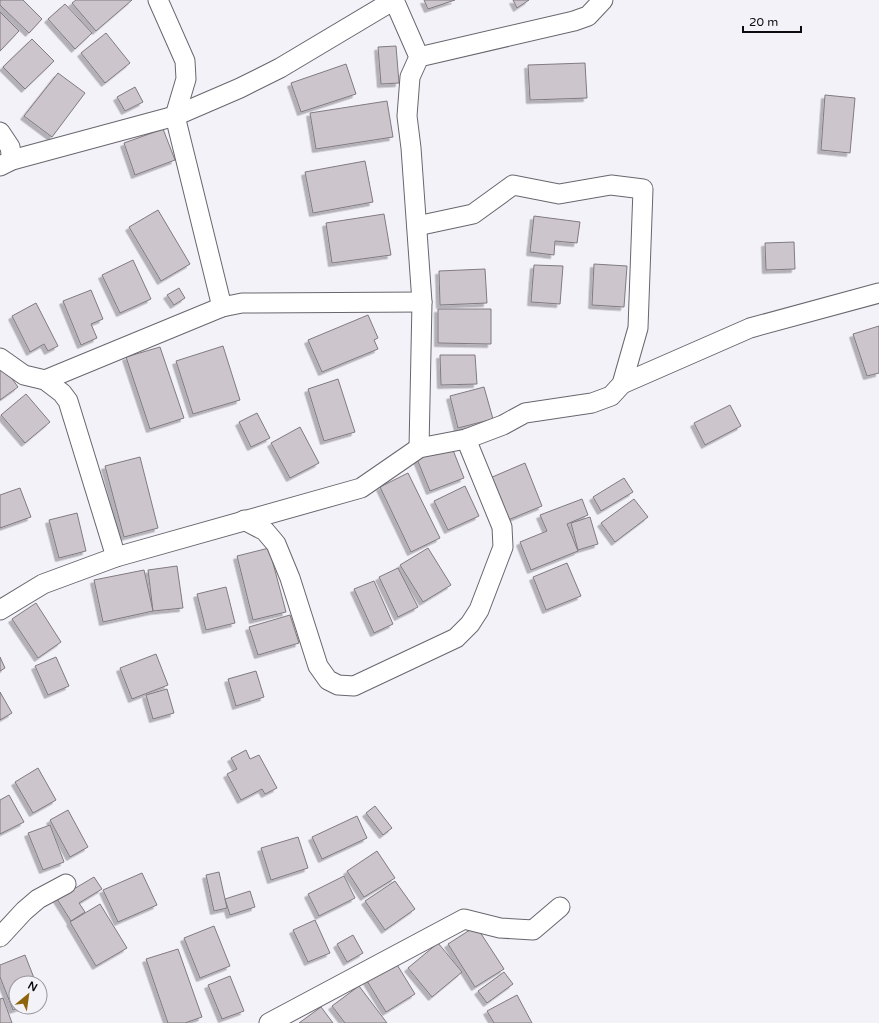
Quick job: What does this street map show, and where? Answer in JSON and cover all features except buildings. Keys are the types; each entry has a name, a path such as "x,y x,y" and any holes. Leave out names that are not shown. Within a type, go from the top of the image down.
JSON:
{"street":[{"path":"158,0 185,61 186,79 175,116 222,307"},
{"path":"0,132 10,147 6,163 175,116 240,88 280,68 394,0 419,57 410,77 407,116 411,148 422,302 419,448"},
{"path":"419,57 574,21 588,16 603,0"},
{"path":"417,226 448,218 473,214 513,185 559,194 611,185 642,189 638,328 622,384"},
{"path":"0,610 43,584 116,557 361,488 419,448 466,439 503,425 525,413 592,403 611,396 622,384 750,328 879,293"},
{"path":"45,380 222,307 242,303 422,302"},
{"path":"0,358 24,375 45,380 62,393 68,401 116,557"},
{"path":"244,520 265,531 276,544 290,578 318,666 328,680 338,685 354,686 456,638 470,624 479,610 503,547 504,537 502,527 466,439"},
{"path":"0,938 24,911 38,899 66,884"},
{"path":"269,1023 464,919 500,928 533,930 560,907"}]}
